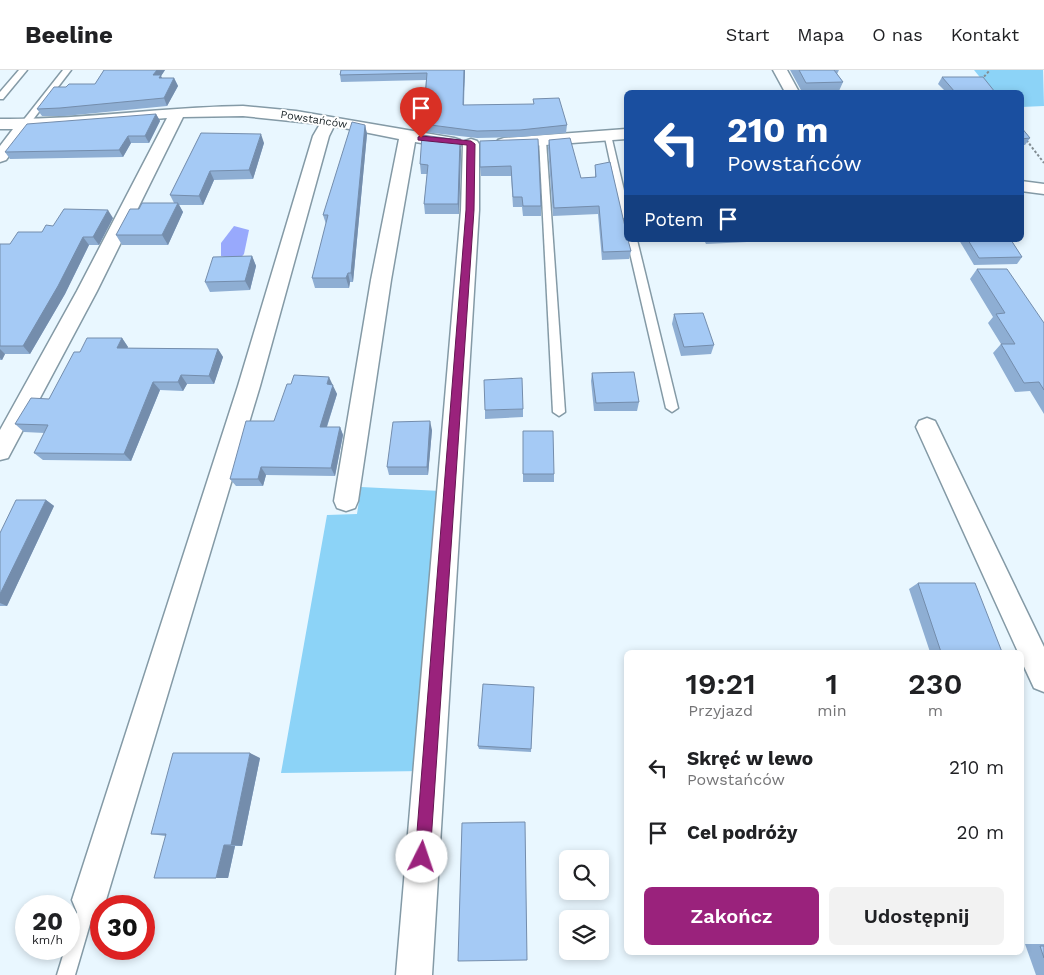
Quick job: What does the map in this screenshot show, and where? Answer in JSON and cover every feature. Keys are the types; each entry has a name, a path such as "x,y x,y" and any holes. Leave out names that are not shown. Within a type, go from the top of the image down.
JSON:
{"street":[{"path":"780,70 791,90"},
{"name":"Powstańców","path":"0,124 25,124 178,112 262,112 330,121 408,136 471,144 542,141 624,134"},
{"path":"0,451 87,291 178,112"},
{"path":"89,900 249,386 321,136 330,121"},
{"path":"0,157 25,124"},
{"path":"346,501 381,280 408,136"},
{"path":"414,975 470,210 471,144"},
{"path":"1024,186 1044,189"},
{"path":"927,427 1044,678"}],"lane":[{"path":"0,97 24,70"},
{"path":"25,124 67,70"},
{"path":"607,136 624,208"},
{"path":"542,141 559,412"},
{"path":"632,242 672,408"},
{"path":"66,975 89,900"}],"path":[{"path":"980,81 990,70"},
{"path":"1024,138 1044,163"}],"shaded area":[{"path":"974,70 1043,70 1044,106 1024,107 1024,90 990,90"},
{"path":"234,226 249,230 244,254 239,260 221,256 221,243"},
{"path":"361,487 441,491 423,771 281,773 327,515 357,514"}],"building":[{"path":"104,70 157,70 153,75 161,75 159,78 174,78 164,98 37,109 54,87 66,87 69,84 95,84"},
{"path":"341,70 464,70 463,105 534,104 533,99 559,98 567,125 520,130 477,131 423,124 427,73 340,75"},
{"path":"799,70 834,70 843,82 806,83"},
{"path":"942,77 983,77 993,90 953,90"},
{"path":"156,114 145,136 128,136 119,150 5,152 27,124"},
{"path":"352,122 365,125 351,273 348,273 346,278 312,278 328,215 323,215"},
{"path":"1024,131 1030,138 1024,139"},
{"path":"201,133 261,134 249,170 210,171 199,196 170,195"},
{"path":"422,135 460,140 458,204 424,204 428,165 420,164"},
{"path":"570,138 581,178 596,177 595,165 610,162 624,222 624,242 629,242 631,251 603,252 599,206 554,208 549,140"},
{"path":"538,139 541,206 523,206 522,197 513,197 511,166 480,167 480,141"},
{"path":"142,203 178,203 162,235 116,235 130,209 139,209"},
{"path":"64,209 108,210 93,237 83,237 58,286 23,346 0,346 0,244 10,244 18,232 42,232 46,225 53,226"},
{"path":"969,242 1012,242 1022,257 979,258"},
{"path":"252,256 245,281 205,282 213,257"},
{"path":"977,269 1007,269 1044,323 1044,390 1039,382 1024,383 1001,344 1015,344 996,314 1005,313"},
{"path":"703,313 714,345 684,347 674,314"},
{"path":"87,338 122,338 117,348 218,349 209,376 181,375 178,382 153,382 124,454 34,453 48,425 15,424 31,398 49,399 74,352 80,352"},
{"path":"634,372 639,402 596,403 592,373"},
{"path":"294,375 329,377 327,384 333,385 320,427 340,427 331,468 261,467 258,479 230,479 246,421 274,421 287,384 291,384"},
{"path":"522,378 523,409 485,410 484,380"},
{"path":"430,421 427,467 387,467 393,422"},
{"path":"523,431 553,431 554,474 523,474"},
{"path":"16,500 46,500 0,594 0,533"},
{"path":"918,583 975,583 1001,650 940,650"},
{"path":"483,684 534,687 531,749 478,746"},
{"path":"173,753 250,753 231,845 224,845 216,878 154,878 166,834 151,834"},
{"path":"525,822 527,960 458,961 462,823"},
{"path":"1040,946 1044,946 1044,958"}],"route":[{"path":"421,138 471,144 470,210 422,857"}]}
